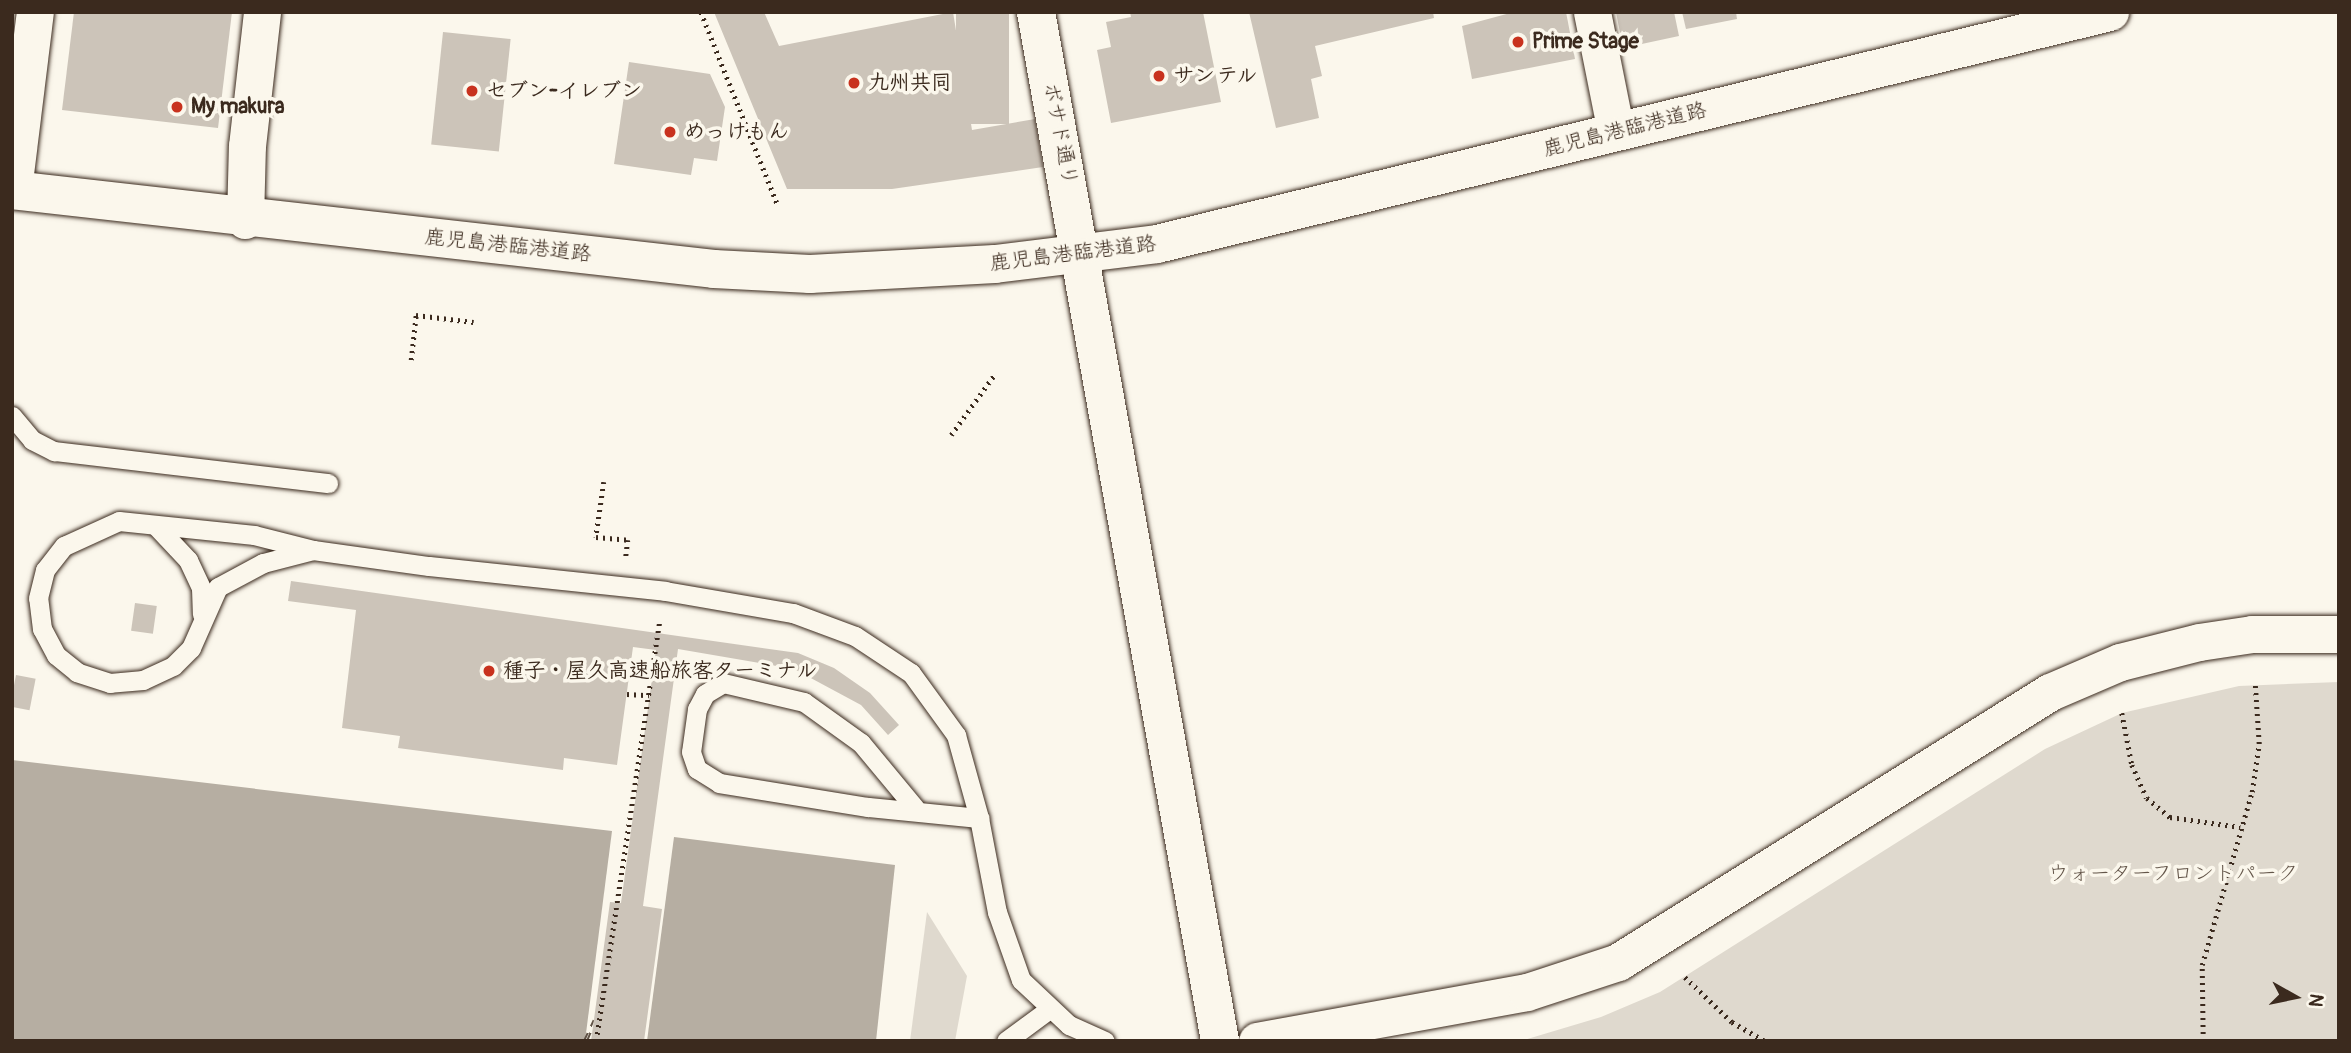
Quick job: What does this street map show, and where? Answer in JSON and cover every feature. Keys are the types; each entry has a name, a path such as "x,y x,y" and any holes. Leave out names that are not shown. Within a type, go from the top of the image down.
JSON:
{"street":[{"path":"13,193 35,12"},
{"path":"245,219 247,146 262,12"},
{"name":"ボサド通り","path":"1036,12 1220,1041"},
{"path":"1592,12 1616,132"},
{"name":"鹿児島港臨港道路","path":"13,193 714,269 810,274 1081,257 1157,244 2107,13"},
{"path":"1257,1041 1527,992 1618,962 2050,692 2120,662 2199,642 2252,635 2339,634"}],"lane":[{"path":"12,416 32,440 54,451 328,483"},
{"path":"313,550 263,563 218,587 191,648 173,666 143,680 110,683 77,672 56,655 42,629 38,597 45,570 64,546 120,522 254,535 313,550 665,591 793,614 855,636 911,673 956,735 979,818 997,912 1021,980 1048,1010 1105,1041"},
{"path":"156,526 175,542 197,579 202,619"},
{"path":"915,808 860,743 804,702 723,683 705,694 697,709 691,751 697,769 719,783 867,807 915,808 979,818"},
{"path":"1006,1041 1048,1010"}],"path":[{"path":"701,12 777,203"},
{"path":"411,360 416,315 474,322"},
{"path":"951,435 995,374"},
{"path":"604,482 596,537 628,540"},
{"path":"596,1041 665,591"},
{"path":"2203,1041 2202,965 2241,827 2259,744 2255,684"},
{"path":"627,694 649,695"},
{"path":"2122,713 2132,765 2147,798 2170,817 2241,827"},
{"path":"1685,977 1732,1022 1765,1041"}],"green space":[{"name":"ウォーターフロントパーク","path":"2339,682 2339,1041 1521,1041 1601,1017 1660,992 2045,749 2122,713 2239,686"},
{"path":"927,912 967,976 955,1041 910,1041"}],"shaded area":[{"path":"12,760 612,831 585,1041 12,1041"},
{"path":"674,837 895,865 876,1041 647,1041"}],"building":[{"path":"74,12 232,12 218,128 62,110"},
{"name":"九州共同","path":"714,12 764,12 779,46 953,12 972,130 1035,119 1043,167 892,189 787,189"},
{"path":"956,12 1009,12 1009,124 956,124"},
{"name":"サンテル","path":"1130,12 1203,12 1221,102 1111,123 1097,50 1111,47 1106,22 1131,17"},
{"path":"1249,12 1433,12 1434,18 1315,46 1322,76 1311,79 1319,118 1276,128"},
{"name":"Prime Stage","path":"1514,12 1566,12 1575,59 1472,79 1462,26"},
{"path":"1616,12 1674,12 1679,36 1623,48"},
{"path":"1682,12 1736,12 1737,19 1686,29"},
{"name":"セブン-イレブン","path":"443,32 511,39 499,151 431,144"},
{"name":"めっけもん","path":"629,62 710,74 725,107 717,161 694,158 691,175 614,164"},
{"path":"291,581 798,653 834,668 870,693 899,725 888,735 861,705 794,669 678,649 643,906 662,909 644,1041 591,1041 610,902 621,903 656,650 633,647 617,765 564,758 563,770 398,748 400,736 342,728 356,610 288,601"},
{"path":"135,603 157,606 153,634 131,631"},
{"path":"16,675 36,679 30,710 12,707"}],"ferry route":[{"path":"584,1041 594,1020"},
{"path":"587,1041 593,1027"}],"place":[{"name":"Prime Stage","path":"1518,42"},
{"name":"サンテル","path":"1159,76"},
{"name":"九州共同","path":"854,83"},
{"name":"セブン-イレブン","path":"472,91"},
{"name":"My makura","path":"177,107"},
{"name":"めっけもん","path":"670,132"},
{"name":"種子・屋久高速船旅客ターミナル","path":"489,671"}]}
